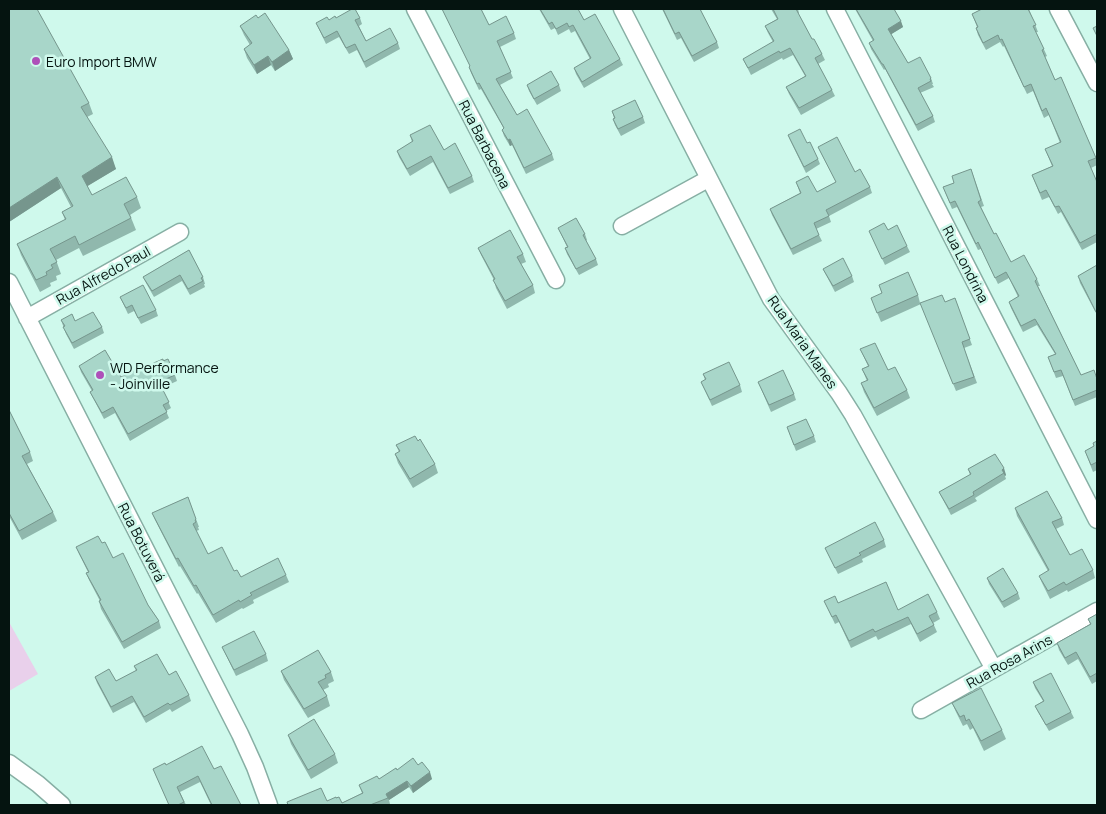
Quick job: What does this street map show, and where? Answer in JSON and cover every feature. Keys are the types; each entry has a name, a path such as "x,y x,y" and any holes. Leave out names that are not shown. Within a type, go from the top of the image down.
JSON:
{"street":[{"name":"Rua Barbacena","path":"415,9 556,280"},
{"name":"Rua Maria Manes","path":"622,9 771,299 853,415 994,669"},
{"name":"Rua Londrina","path":"835,9 1097,520"},
{"path":"1058,9 1097,83"},
{"path":"622,226 708,179"},
{"name":"Rua Alfredo Paul","path":"27,318 180,232"},
{"name":"Rua Botuverá","path":"9,282 240,734 255,767 268,805"},
{"name":"Rua Rosa Arins","path":"921,710 1097,611"},
{"path":"9,763 38,784 62,805"}],"shaded area":[{"path":"9,622 38,674 9,691"}],"building":[{"path":"9,9 37,9 89,103 81,107 112,157 82,176 92,195 126,177 137,197 124,204 131,218 79,245 75,236 50,249 57,262 51,265 53,268 46,272 47,275 36,280 17,244 66,219 62,212 73,206 57,177 9,208"},
{"path":"355,9 360,18 355,20 366,41 390,28 398,43 364,62 355,44 346,48 337,31 324,38 316,23 327,17 329,20 335,16 336,18"},
{"path":"442,9 481,9 489,25 506,16 514,33 497,41 511,72 496,79 517,115 527,109 552,154 524,168 510,139 508,140 502,130 504,128 479,83 477,84"},
{"path":"540,9 578,9 584,20 595,14 620,59 582,82 574,68 591,58 573,25 569,27 567,23 556,29 552,22 549,24"},
{"path":"663,9 700,9 717,42 692,56 679,32 675,34"},
{"path":"773,9 796,9 822,54 815,58 832,90 799,108 786,87 806,76 790,48 780,53 779,51 748,68 743,59 774,41 765,26 778,19"},
{"path":"856,9 894,9 901,21 888,29 908,63 920,57 931,78 931,81 918,88 933,116 916,125 883,64 869,43 874,40"},
{"path":"982,9 1028,9 1036,25 1033,26 1044,49 1042,50 1055,80 1061,77 1096,158 1088,161 1097,182 1097,234 1080,243 1059,206 1055,207 1046,190 1040,193 1032,175 1053,166 1045,149 1061,142 1046,108 1042,111 1031,84 1024,87 1002,39 1000,40 998,35 983,43 972,14"},
{"path":"265,13 289,50 272,62 268,56 254,65 244,49 252,43 240,26 256,15 258,18"},
{"path":"1097,26 1097,36 1093,28"},
{"path":"551,71 559,85 534,99 527,85"},
{"path":"635,100 643,117 618,129 613,119 615,118 612,111"},
{"path":"430,125 444,150 455,143 472,176 448,188 431,156 407,169 397,151 413,141 410,135"},
{"path":"800,129 807,143 810,142 818,159 804,167 788,135"},
{"path":"837,137 855,172 860,169 870,187 826,210 829,216 814,223 819,235 791,249 770,209 801,193 796,182 808,176 817,192 836,182 818,147"},
{"path":"971,169 981,200 978,202 994,234 996,233 1011,262 1024,255 1081,375 1094,370 1097,379 1097,390 1073,400 1061,370 1054,372 1048,357 1056,354 1035,319 1021,326 1009,302 1019,296 1006,272 995,278 978,242 976,244 955,201 950,203 943,187 954,183 952,176"},
{"path":"576,218 596,259 576,269 565,248 568,247 558,228"},
{"path":"884,223 888,230 897,225 907,246 882,259 869,231"},
{"path":"510,230 523,254 517,257 533,285 505,301 478,248"},
{"path":"189,250 203,277 201,278 203,281 188,289 180,275 152,291 143,277"},
{"path":"843,258 852,276 833,286 823,269"},
{"path":"1097,265 1097,311 1096,312 1078,276"},
{"path":"908,272 918,295 877,313 871,298 882,293 879,285"},
{"path":"143,285 156,310 138,318 132,305 126,308 120,297"},
{"path":"942,295 945,302 955,298 970,339 962,342 974,377 953,384 920,303"},
{"path":"93,312 102,327 72,343 61,320 72,314 75,321"},
{"path":"875,343 888,370 895,367 907,390 874,408 861,383 868,380 862,369 869,366 860,349"},
{"path":"105,350 121,377 163,359 163,361 168,359 175,375 159,382 169,402 163,405 167,412 128,434 113,407 102,413 90,392 93,390 79,366"},
{"path":"729,362 740,385 710,400 701,382 706,379 703,374"},
{"path":"783,370 794,394 769,405 758,382"},
{"path":"9,410 30,452 22,456 53,512 19,531 9,513"},
{"path":"806,419 814,436 794,445 787,427"},
{"path":"415,436 418,441 420,439 435,464 410,479 395,454 400,451 396,445"},
{"path":"1097,441 1097,462 1091,465 1085,451 1094,446 1093,443"},
{"path":"995,454 1004,468 1002,470 1004,473 973,492 974,495 949,509 939,492 971,474 968,469"},
{"path":"1047,491 1062,518 1052,522 1070,555 1082,549 1093,570 1066,585 1064,582 1048,591 1039,576 1049,570 1015,508"},
{"path":"188,497 196,519 196,522 193,524 208,554 222,547 234,571 237,570 241,577 278,558 286,575 250,593 252,595 240,602 239,600 213,615 196,585 194,586 178,558 176,559 152,513"},
{"path":"875,522 884,540 859,553 861,555 835,568 825,548"},
{"path":"98,536 102,543 105,542 113,558 123,553 148,605 159,621 122,642 99,601 101,600 86,573 89,572 76,547"},
{"path":"1003,568 1018,593 1002,602 987,578"},
{"path":"886,582 898,610 928,594 937,612 929,616 934,625 917,634 908,617 875,632 873,629 849,641 836,615 832,617 824,601 835,596 838,603"},
{"path":"1097,614 1097,673 1090,677 1076,652 1065,658 1057,643 1091,624 1088,619"},
{"path":"254,631 266,654 234,670 222,647"},
{"path":"318,650 331,672 325,675 326,678 318,682 327,696 304,709 281,671"},
{"path":"157,654 169,675 176,671 189,695 170,705 168,703 144,717 132,696 111,707 95,677 109,669 116,681 137,670 134,666"},
{"path":"1051,673 1071,712 1046,725 1035,706 1044,701 1033,682"},
{"path":"981,688 1002,730 981,741 969,719 966,721 964,715 960,717 952,703"},
{"path":"314,719 335,754 308,770 288,735"},
{"path":"202,746 214,769 221,766 241,805 212,805 198,776 177,787 184,802 178,805 169,805 153,769 165,763 166,765"},
{"path":"413,758 418,765 422,762 430,772 411,786 407,781 386,794 388,798 370,805 288,805 287,802 321,788 327,801 339,797 342,803 363,793 359,785 377,776 379,779 396,768 397,770"}],"place":[{"name":"Euro Import BMW","path":"36,61"},
{"name":"WD Performance - Joinville","path":"100,375"}]}
